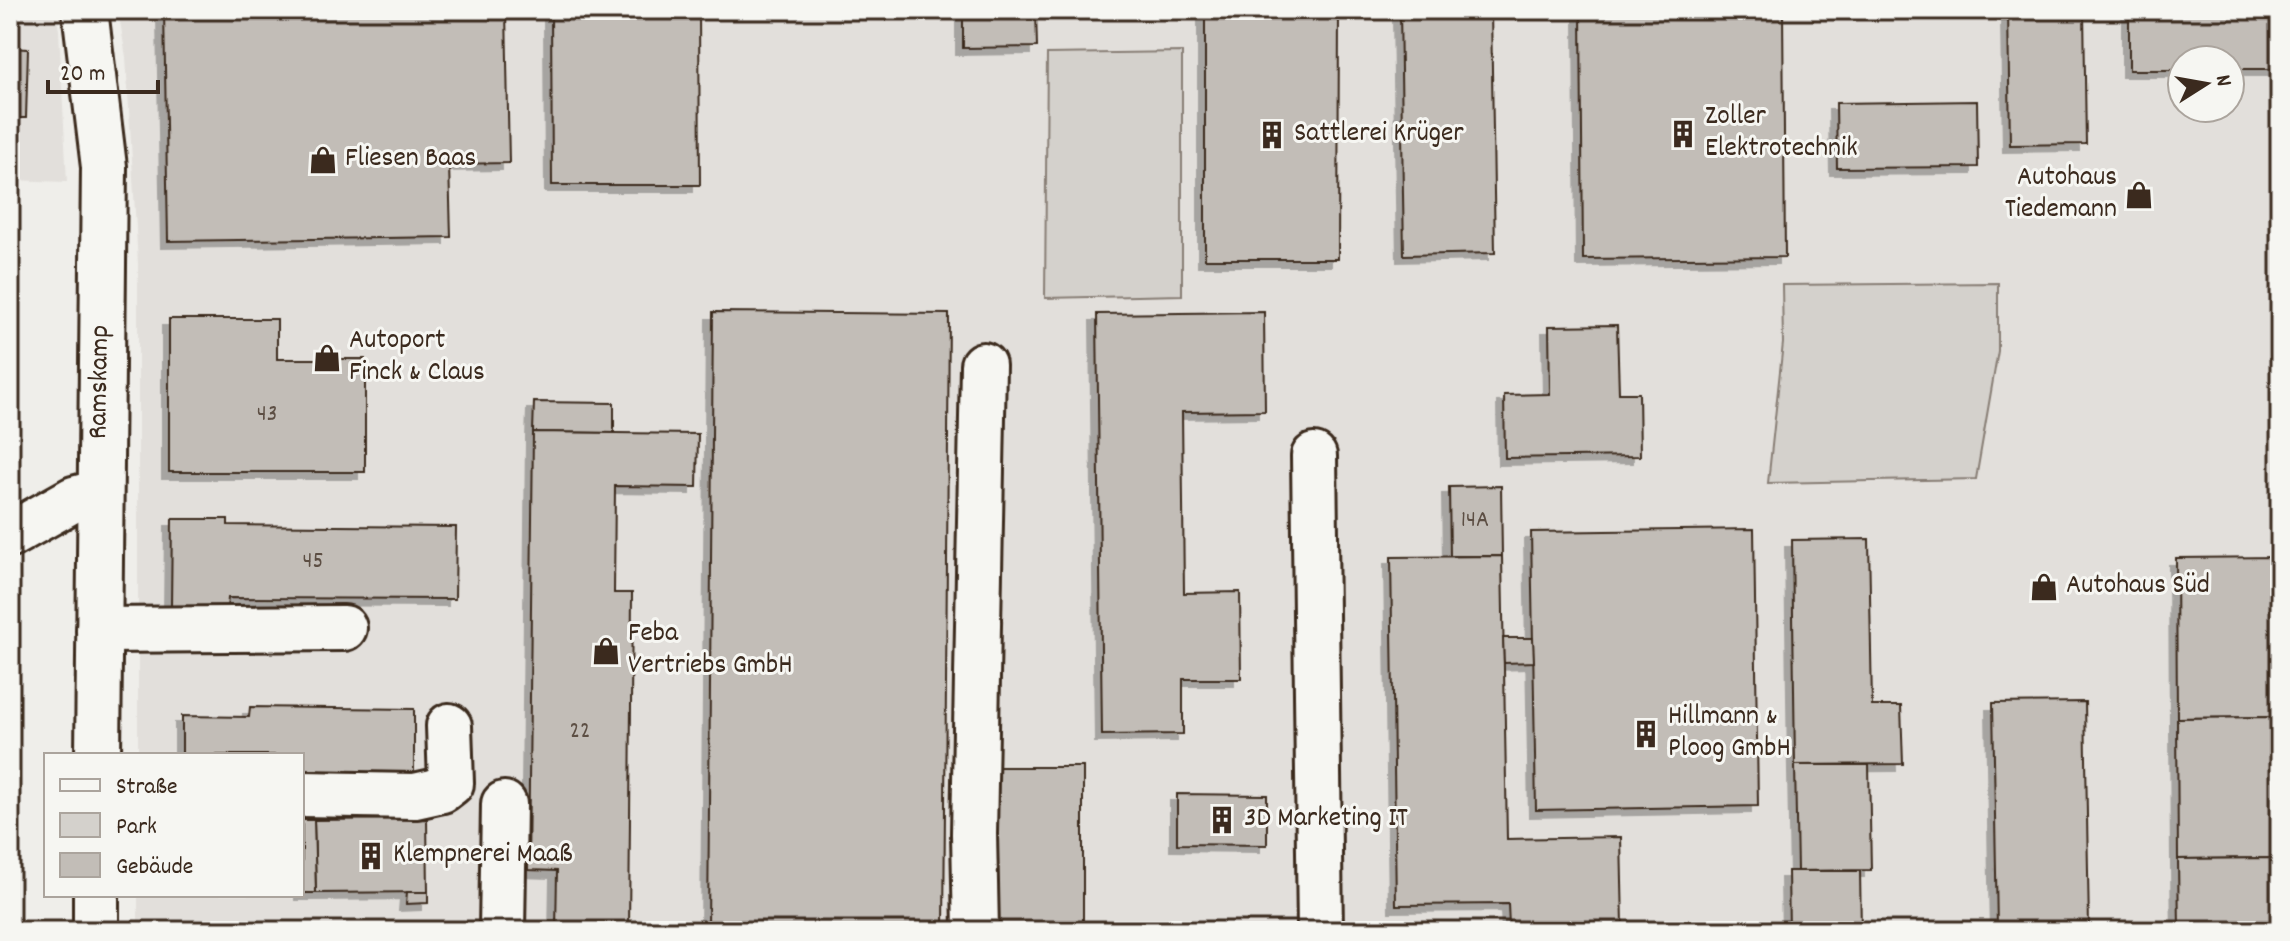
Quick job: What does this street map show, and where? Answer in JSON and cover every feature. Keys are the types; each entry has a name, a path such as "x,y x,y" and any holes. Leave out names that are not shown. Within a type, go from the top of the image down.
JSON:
{"street":[{"name":"Ramskamp","path":"85,10 104,167 98,753"},
{"path":"976,931 974,834 983,365"},
{"path":"1314,456 1320,931"},
{"path":"10,535 74,499 100,492"},
{"path":"99,630 344,628"},
{"path":"304,794 415,796 442,790 451,783 449,726"},
{"path":"502,931 504,804"},
{"path":"96,897 96,931"}],"shaded area":[{"path":"10,10 55,10 59,30 67,182 10,180"},
{"path":"118,10 2280,10 2280,931 138,931 138,897 304,897 304,753 138,753 138,264 126,57","holes":["1782,285 1976,479 1769,482 1783,343"]}],"green space":[{"path":"1182,52 1182,295 1045,298 1047,54"},
{"path":"1998,283 1998,351 1976,479 1768,483 1783,343 1782,285"}],"building":[{"name":"Fliesen Baas","path":"164,10 506,10 509,163 449,164 451,237 168,241"},
{"path":"551,10 699,10 700,185 552,185"},
{"path":"963,10 1036,10 1037,47 963,48"},
{"name":"Sattlerei Krüger","path":"1205,10 1339,10 1338,259 1205,259"},
{"path":"1400,10 1491,10 1495,253 1404,255"},
{"name":"Zoller Elektrotechnik","path":"1581,10 1783,10 1785,257 1583,259"},
{"path":"2008,10 2084,10 2086,144 2010,145"},
{"path":"2129,10 2280,10 2280,69 2246,69 2246,44 2166,44 2166,70 2129,70"},
{"path":"10,48 28,49 26,118 10,118"},
{"path":"1977,101 1978,167 1837,168 1836,103"},
{"path":"713,312 949,314 944,931 708,931"},
{"path":"1264,312 1265,411 1182,412 1184,593 1240,592 1241,679 1183,679 1183,734 1102,735 1097,314"},
{"path":"169,319 277,319 277,359 365,359 365,472 169,472"},
{"path":"1617,325 1619,393 1639,393 1640,456 1505,458 1504,395 1550,394 1549,326"},
{"path":"534,402 614,403 614,433 533,432"},
{"path":"533,432 698,434 697,487 615,486 614,593 632,593 629,931 556,931 557,871 528,870"},
{"path":"1501,486 1502,556 1450,556 1449,487"},
{"path":"172,519 228,519 228,525 456,527 455,599 228,598 227,608 171,607"},
{"name":"Hillmann & Ploog GmbH","path":"1754,529 1758,806 1536,810 1531,532"},
{"path":"1869,539 1872,706 1901,706 1903,764 1795,765 1792,540"},
{"path":"1502,556 1507,839 1621,837 1623,925 1509,926 1508,904 1396,905 1391,557"},
{"path":"2280,557 2280,717 2177,718 2176,558"},
{"path":"1503,638 1533,638 1534,662 1504,663"},
{"path":"2085,702 2089,928 1997,929 1993,703"},
{"path":"250,707 414,709 414,783 304,782 304,753 182,753 182,716 249,717"},
{"path":"2280,717 2280,858 2178,859 2177,718"},
{"path":"1795,765 1869,765 1871,870 1797,871"},
{"path":"997,767 1083,767 1083,931 997,931"},
{"name":"3D Marketing IT","path":"1177,794 1267,795 1267,845 1177,844"},
{"name":"Klempnerei Maaß","path":"427,819 428,892 316,893 314,820"},
{"path":"304,820 314,820 316,893 304,893"},
{"path":"2280,858 2280,931 2179,931 2178,859"},
{"path":"1788,871 1860,871 1861,931 1789,931"},
{"path":"407,892 428,892 428,903 406,904"},
{"path":"2102,927 2102,931 1969,931 1969,929"}],"place":[{"name":"Zoller Elektrotechnik","path":"1683,134"},
{"name":"Sattlerei Krüger","path":"1272,135"},
{"name":"Fliesen Baas","path":"323,160"},
{"name":"Autohaus Tiedemann","path":"2139,195"},
{"name":"Autoport Finck & Claus","path":"327,358"},
{"name":"Autohaus Süd","path":"2044,587"},
{"name":"Feba Vertriebs GmbH","path":"606,651"},
{"name":"Hillmann & Ploog GmbH","path":"1646,734"},
{"name":"3D Marketing IT","path":"1222,820"},
{"name":"Klempnerei Maaß","path":"371,856"}]}
